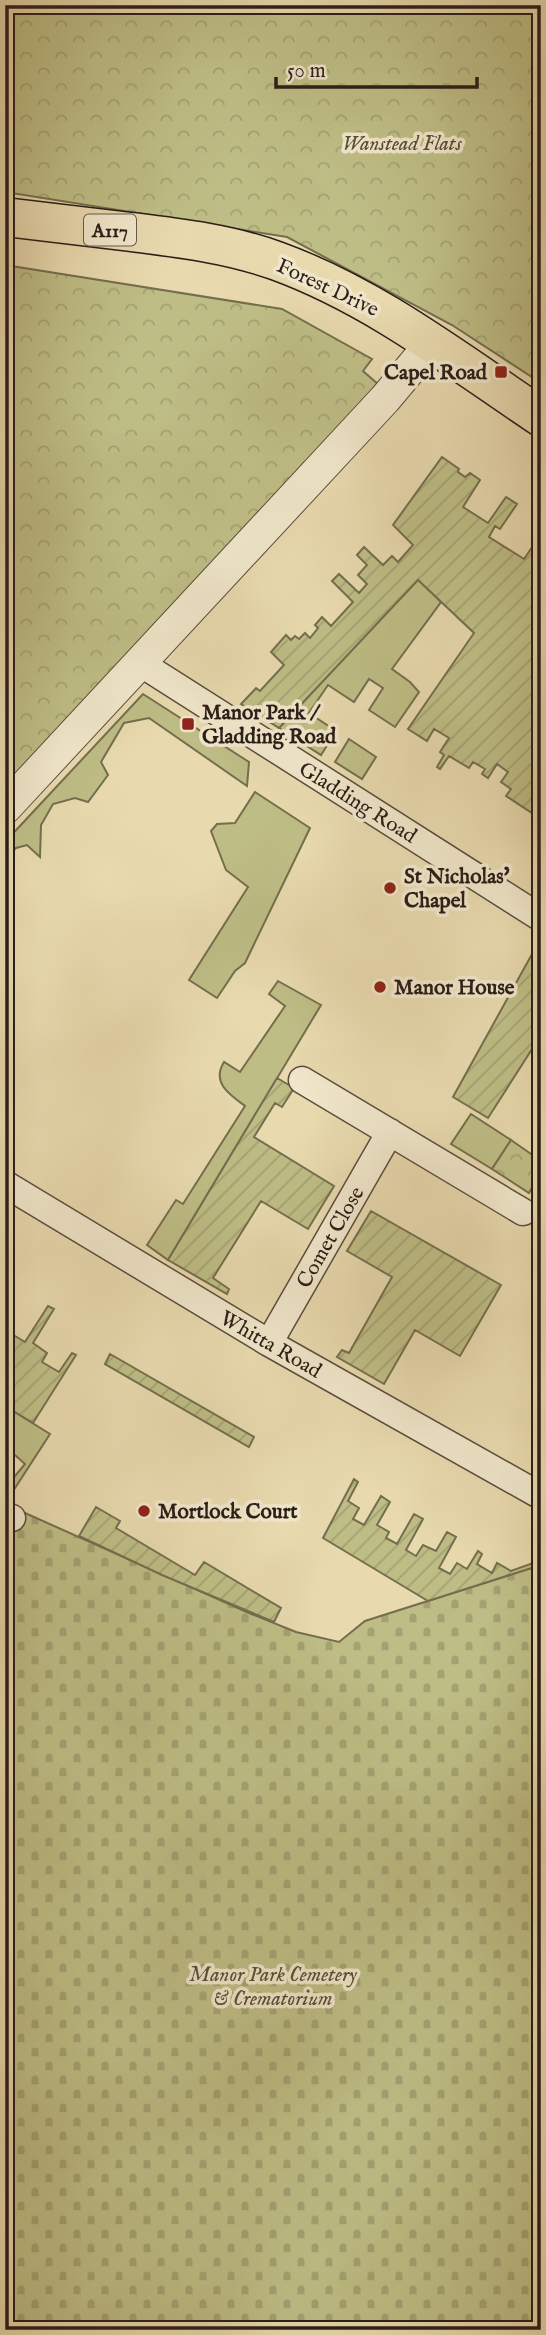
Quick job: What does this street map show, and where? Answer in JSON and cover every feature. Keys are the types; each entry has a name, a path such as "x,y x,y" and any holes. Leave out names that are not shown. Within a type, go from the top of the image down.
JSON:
{"main road":[{"name":"Forest Drive","path":"5,217 193,240 274,260 358,298 400,322 541,416"}],"street":[{"path":"5,808 385,399 431,344"},
{"name":"Gladding Road","path":"140,663 541,918"},
{"path":"302,1080 523,1212"},
{"name":"Comet Close","path":"269,1343 390,1132"},
{"name":"Whitta Road","path":"5,1184 269,1343 541,1496"}],"green space":[{"name":"Wanstead Flats","path":"5,5 541,5 541,383 452,325 287,237 5,192"},
{"path":"5,265 282,309 372,359 363,371 378,384 5,786"},
{"path":"442,457 465,477 470,473 480,480 463,507 488,523 506,497 517,504 500,529 495,526 489,537 524,559 537,540 532,536 541,524 541,806 535,815 506,796 511,789 501,782 508,772 497,764 488,778 482,774 485,769 473,762 469,768 449,756 440,769 437,767 444,755 440,752 449,738 434,729 427,741 408,729 474,633 418,580 279,728 241,704 256,688 260,691 284,665 271,652 286,635 291,640 295,636 299,639 305,633 310,638 318,628 315,625 322,617 331,626 353,602 332,581 339,574 359,593 367,584 358,575 367,565 357,555 364,547 383,565 392,556 398,562 413,545 393,525"},
{"path":"418,579 441,602 392,669 419,692 395,727 369,710 383,688 369,679 354,702 328,685 309,713 336,731 321,755 279,728"},
{"path":"143,694 249,762 247,786 149,718 124,723 101,762 108,775 88,802 75,798 53,804 41,825 40,857 27,845 16,848 5,859 5,842"},
{"path":"349,739 376,757 362,779 335,762"},
{"path":"255,792 310,828 245,963 235,971 217,998 189,980 248,887 226,870 211,831 217,824 235,823"},
{"path":"537,945 541,948 541,1035 488,1118 453,1097"},
{"path":"278,981 321,1005 168,1260 147,1245 176,1200 183,1204 245,1106 224,1088 221,1069 224,1062 240,1072 285,1006 269,994"},
{"path":"277,1078 294,1088 282,1107 275,1103 254,1137 334,1186 308,1229 261,1201 213,1278 229,1289 227,1294 168,1260"},
{"path":"471,1114 511,1140 492,1169 451,1144"},
{"path":"511,1140 541,1161 541,1172 529,1193 492,1169"},
{"path":"371,1211 501,1285 460,1356 415,1330 384,1384 337,1357 342,1350 349,1353 392,1277 347,1251"},
{"path":"48,1306 54,1309 33,1343 47,1353 42,1362 59,1372 72,1353 76,1355 33,1423 5,1406 5,1330 25,1342"},
{"path":"110,1354 254,1437 249,1447 105,1364"},
{"path":"5,1406 50,1434 6,1502 5,1488 25,1464 5,1446"},
{"path":"354,1479 358,1482 348,1501 359,1508 353,1519 364,1525 381,1496 390,1502 377,1525 389,1532 386,1538 397,1544 414,1514 423,1519 406,1550 416,1556 423,1545 436,1551 447,1532 456,1537 439,1568 450,1574 457,1563 467,1569 478,1551 482,1554 477,1564 492,1573 497,1563 511,1571 541,1558 541,1565 428,1601 323,1538"},
{"path":"96,1507 120,1521 116,1528 195,1575 204,1562 281,1608 274,1622 162,1575 79,1536"},
{"name":"Manor Park Cemetery & Crematorium","path":"25,1513 249,1613 296,1632 339,1642 365,1621 541,1565 541,2330 5,2330 5,1528 13,1532"}],"place":[{"name":"Capel Road","path":"501,372"},
{"name":"Manor Park / Gladding Road","path":"188,724"},
{"name":"St Nicholas' Chapel","path":"390,888"},
{"name":"Manor House","path":"380,987"},
{"name":"Mortlock Court","path":"144,1511"}]}
